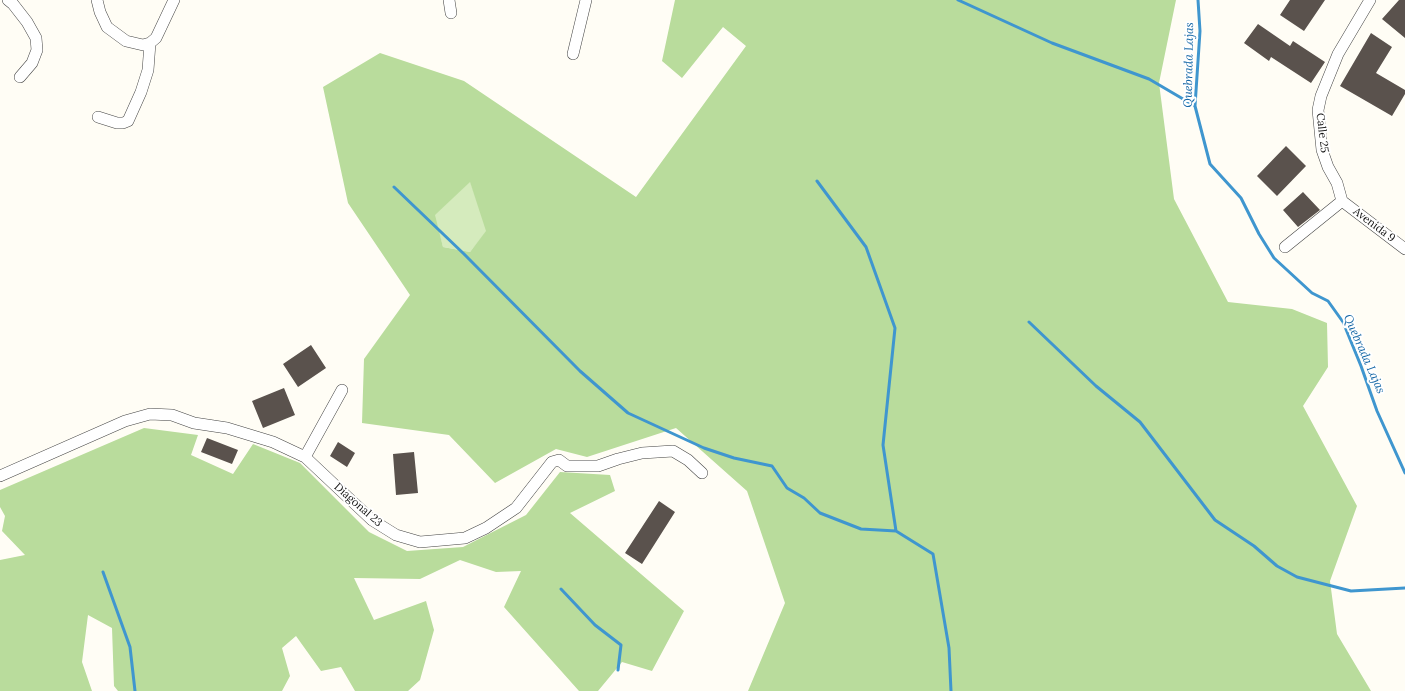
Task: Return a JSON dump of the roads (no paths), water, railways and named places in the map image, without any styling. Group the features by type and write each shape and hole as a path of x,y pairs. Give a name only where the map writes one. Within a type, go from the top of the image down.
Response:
{"street":[{"path":"8,0 27,22 36,38 37,50 32,63 20,77"},
{"path":"97,0 100,12 107,27 126,41 143,45 150,43 156,38 174,0"},
{"path":"450,0 451,14"},
{"path":"573,54 586,0"},
{"name":"Calle 25","path":"1342,201 1337,183 1328,167 1322,150 1318,110 1321,96 1338,54 1370,0"},
{"path":"98,117 117,123 128,121 141,92 148,70 150,43"},
{"path":"1286,247 1342,201"},
{"name":"Avenida 9","path":"1342,201 1405,249"},
{"path":"305,457 342,390"},
{"name":"Diagonal 23","path":"0,476 86,439 125,420 150,414 172,415 194,423 227,428 273,442 305,457 372,520 396,535 420,542 465,538 486,528 516,508 552,462 559,460 567,466 598,466 642,453 673,451 688,460 702,473"}],"waterway":[{"path":"958,0 1052,43 1149,79 1195,106"},
{"name":"Quebrada Lajas","path":"1198,0 1200,31 1195,106 1210,164 1241,198 1259,234 1274,258 1312,293 1328,301 1343,322 1377,411 1405,473"},
{"path":"817,181 866,247 895,328 883,445 896,531 933,554 949,648 951,691"},
{"path":"394,187 464,254 580,371 628,413 704,448 734,458 772,466 787,488 804,498 820,513 861,529 896,531"},
{"path":"1029,322 1096,386 1140,422 1215,520 1254,546 1277,566 1297,577 1351,591 1405,588"},
{"path":"103,572 130,647 135,691"},
{"path":"561,589 595,625 621,645 618,670"}]}
